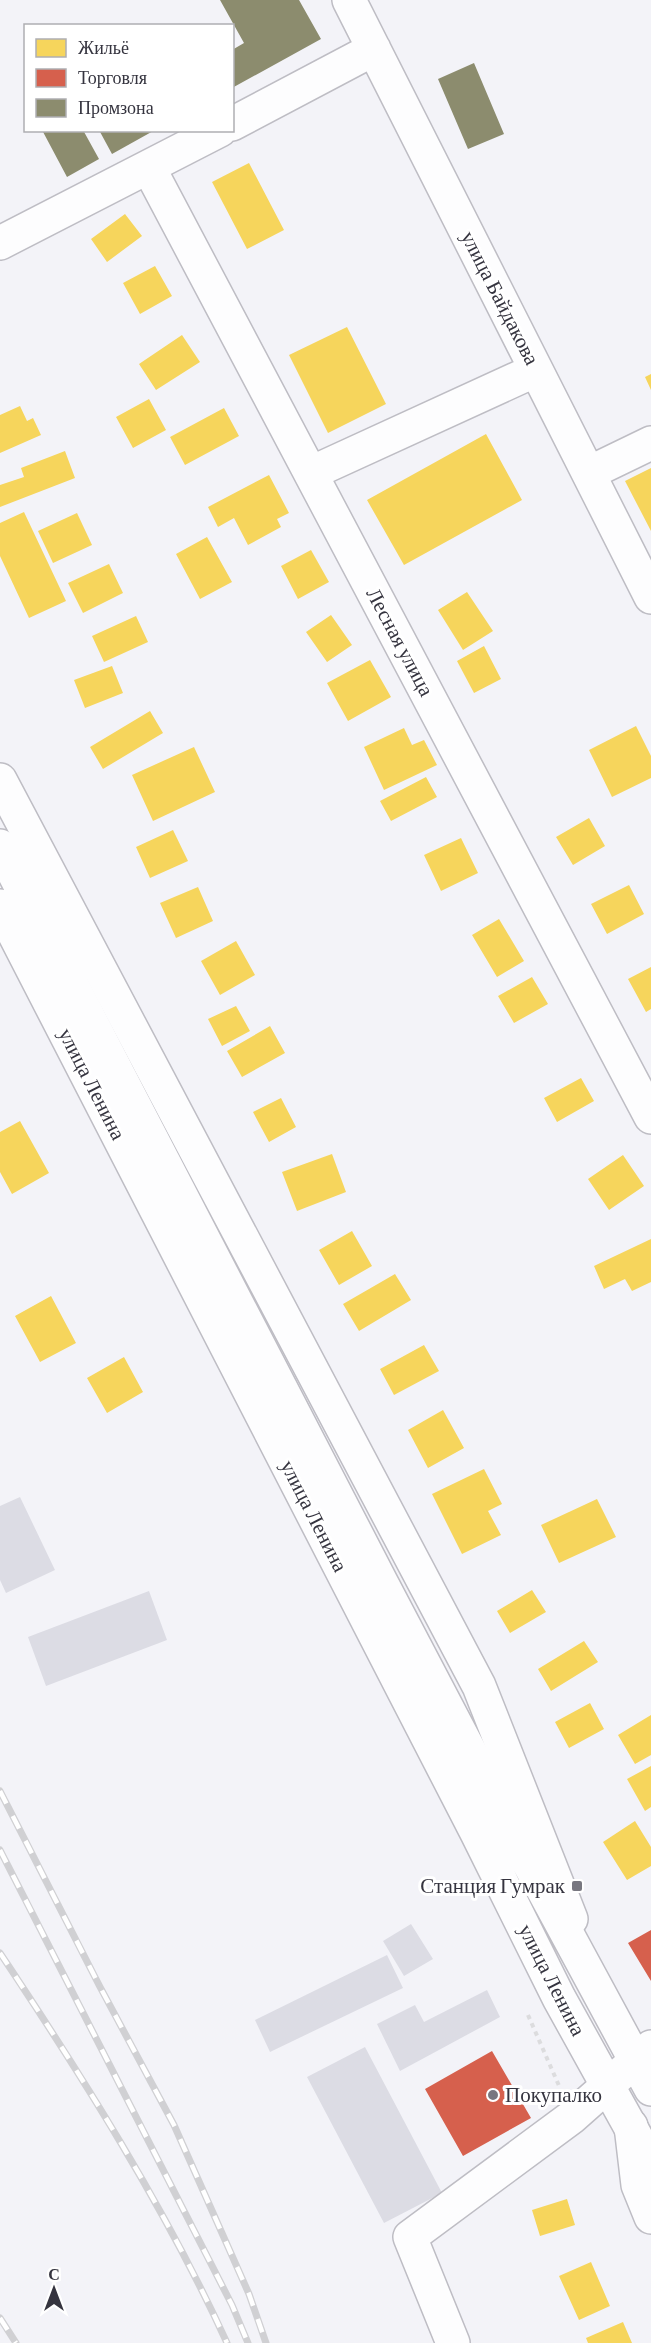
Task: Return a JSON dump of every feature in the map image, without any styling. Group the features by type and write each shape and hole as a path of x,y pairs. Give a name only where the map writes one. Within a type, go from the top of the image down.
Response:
{"street":[{"name":"улица Байдакова","path":"349,0 589,473 644,563 651,597"},
{"path":"234,123 374,49"},
{"path":"0,243 216,132"},
{"name":"Лесная улица","path":"150,168 651,1117"},
{"path":"310,473 536,370"},
{"path":"589,473 651,442"},
{"name":"улица Ленина","path":"0,780 479,1686 578,1936 592,1980"},
{"name":"улица Ленина","path":"0,846 365,1552 592,1980 646,2066"},
{"name":"улица Ленина","path":"0,906 560,1998 651,2164"},
{"path":"453,2343 410,2237 572,2117 609,2086 646,2066"},
{"name":"улица Ленина","path":"631,2124 638,2185 651,2217"}],"building: Жильё":[{"path":"249,163 284,230 247,249 212,182"},
{"path":"125,214 142,236 107,262 91,239"},
{"path":"155,266 172,296 140,314 123,283"},
{"path":"347,327 386,404 328,433 289,355"},
{"path":"182,335 200,362 156,390 139,364"},
{"path":"651,374 651,390 645,377"},
{"path":"149,399 166,430 133,448 116,417"},
{"path":"20,406 27,421 33,418 41,435 0,453 0,415"},
{"path":"224,408 239,436 185,465 170,437"},
{"path":"486,434 522,500 404,565 367,500"},
{"path":"65,451 75,478 0,507 0,485 24,477 21,468"},
{"path":"651,468 651,531 625,481"},
{"path":"269,475 289,513 277,519 281,527 248,545 234,518 218,527 208,507"},
{"path":"24,512 66,601 29,618 0,556 0,523"},
{"path":"77,513 92,545 53,563 38,531"},
{"path":"207,537 232,582 200,599 176,554"},
{"path":"311,550 329,582 298,599 281,566"},
{"path":"109,564 123,593 83,613 68,583"},
{"path":"467,592 493,631 463,650 438,610"},
{"path":"331,615 352,645 327,662 306,632"},
{"path":"136,616 148,642 104,662 92,636"},
{"path":"484,646 501,679 474,693 457,661"},
{"path":"370,660 391,697 348,721 327,683"},
{"path":"112,666 123,693 85,708 74,680"},
{"path":"150,711 163,733 103,769 90,747"},
{"path":"636,726 651,756 651,778 612,797 589,750"},
{"path":"404,728 412,745 424,740 437,765 384,790 364,747"},
{"path":"194,747 215,792 153,821 132,775"},
{"path":"426,777 437,797 391,821 380,801"},
{"path":"589,818 605,846 573,865 556,837"},
{"path":"173,830 188,861 150,878 136,847"},
{"path":"461,838 478,873 441,891 424,855"},
{"path":"629,885 644,914 607,934 591,904"},
{"path":"198,887 213,921 176,938 160,903"},
{"path":"499,919 524,961 497,977 472,935"},
{"path":"236,941 255,975 220,995 201,961"},
{"path":"651,967 651,1009 646,1012 628,979"},
{"path":"532,977 548,1004 514,1023 498,996"},
{"path":"236,1006 250,1031 222,1046 208,1019"},
{"path":"270,1026 285,1053 242,1077 227,1051"},
{"path":"581,1078 594,1101 557,1122 544,1098"},
{"path":"281,1098 296,1127 269,1142 253,1112"},
{"path":"20,1121 49,1173 12,1194 0,1172 0,1132"},
{"path":"332,1154 346,1192 297,1211 282,1172"},
{"path":"623,1155 644,1186 609,1210 588,1179"},
{"path":"352,1231 372,1266 339,1285 319,1250"},
{"path":"651,1239 651,1282 632,1291 625,1279 604,1289 594,1266"},
{"path":"395,1274 411,1300 359,1331 343,1304"},
{"path":"51,1296 76,1343 40,1362 15,1316"},
{"path":"424,1345 439,1371 394,1395 380,1369"},
{"path":"124,1357 143,1392 107,1413 87,1378"},
{"path":"443,1410 464,1448 428,1468 408,1430"},
{"path":"484,1469 502,1504 488,1511 501,1535 462,1554 432,1494"},
{"path":"597,1499 616,1537 559,1563 541,1525"},
{"path":"532,1590 546,1612 510,1633 497,1611"},
{"path":"584,1641 598,1662 551,1691 538,1669"},
{"path":"590,1703 604,1729 569,1748 555,1722"},
{"path":"651,1715 651,1755 635,1764 618,1735"},
{"path":"651,1766 651,1807 645,1811 627,1779"},
{"path":"635,1821 651,1847 651,1866 627,1880 603,1842"},
{"path":"567,2199 575,2225 540,2236 532,2210"},
{"path":"591,2262 610,2306 579,2320 559,2276"},
{"path":"623,2322 632,2343 588,2343 586,2338"}],"building: Торговля":[{"path":"651,1930 651,1981 628,1943"},
{"path":"492,2051 531,2118 463,2156 425,2089"}],"building: Промзона":[{"path":"220,0 299,0 321,39 234,87 234,49 244,43"},
{"path":"474,63 504,134 468,149 438,79"},
{"path":"43,132 84,132 99,159 67,177"},
{"path":"100,132 151,132 112,154"}],"building: Прочее":[{"path":"20,1497 55,1570 6,1593 0,1580 0,1506"},
{"path":"149,1591 167,1640 46,1686 28,1637"},
{"path":"411,1924 433,1959 404,1976 383,1941"},
{"path":"387,1955 403,1988 270,2052 255,2020"},
{"path":"487,1990 500,2017 400,2071 377,2024 415,2005 424,2022"},
{"path":"365,2047 442,2193 384,2223 307,2077"}],"railway":[{"path":"0,1791 99,1985 174,2125 249,2294 266,2343"},
{"path":"0,1850 232,2305 248,2343"},
{"path":"0,1953 92,2095 150,2193 227,2343"},
{"path":"0,2318 16,2343"}],"place":[{"name":"Станция Гумрак","path":"577,1886"},
{"name":"Покупалко","path":"493,2095"}]}
